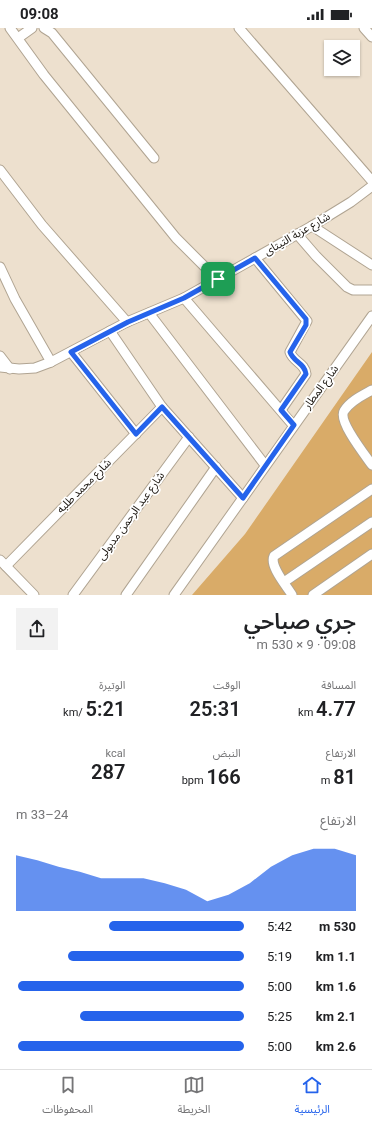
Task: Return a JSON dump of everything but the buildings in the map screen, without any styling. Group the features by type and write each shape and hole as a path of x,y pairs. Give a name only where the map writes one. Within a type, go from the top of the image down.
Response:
{"street":[{"path":"10,28 44,75 176,238 218,279"},
{"path":"18,38 32,28"},
{"path":"44,28 52,33 154,158"},
{"path":"239,28 372,182"},
{"path":"364,28 372,37"},
{"path":"0,170 42,225 128,322"},
{"name":"شارع عزبة التيتاى","path":"0,367 10,369 35,368 52,362 128,322 184,298 312,226 351,202 372,186"},
{"path":"312,226 372,265"},
{"path":"297,234 316,256 347,287 353,290 372,290"},
{"path":"255,258 307,321 290,352 294,359 305,368 306,374 281,410"},
{"path":"0,267 15,299 52,362"},
{"path":"184,298 294,425"},
{"path":"149,313 265,465"},
{"name":"شارع المطار","path":"174,595 372,316"},
{"path":"110,331 162,407 243,498"},
{"path":"71,352 136,434"},
{"path":"0,356 10,369"},
{"path":"372,390 352,402 344,410 342,415 345,425 372,465"},
{"name":"شارع محمد طلبه","path":"2,565 162,407"},
{"name":"شارع عبد الرحمن مدبولى","path":"73,595 189,437"},
{"path":"126,595 216,467"},
{"path":"292,595 272,563 274,556 372,489"},
{"path":"284,582 372,522"},
{"path":"313,595 372,554"},
{"path":"2,565 34,595"}],"shaded area":[{"path":"372,352 372,595 192,595 245,534"}],"route":[{"path":"255,258 307,321 290,350 290,354 294,359 305,368 306,374 281,410 294,425 243,498 162,407 136,434 71,352 128,322 184,298 218,279 255,258"}]}
